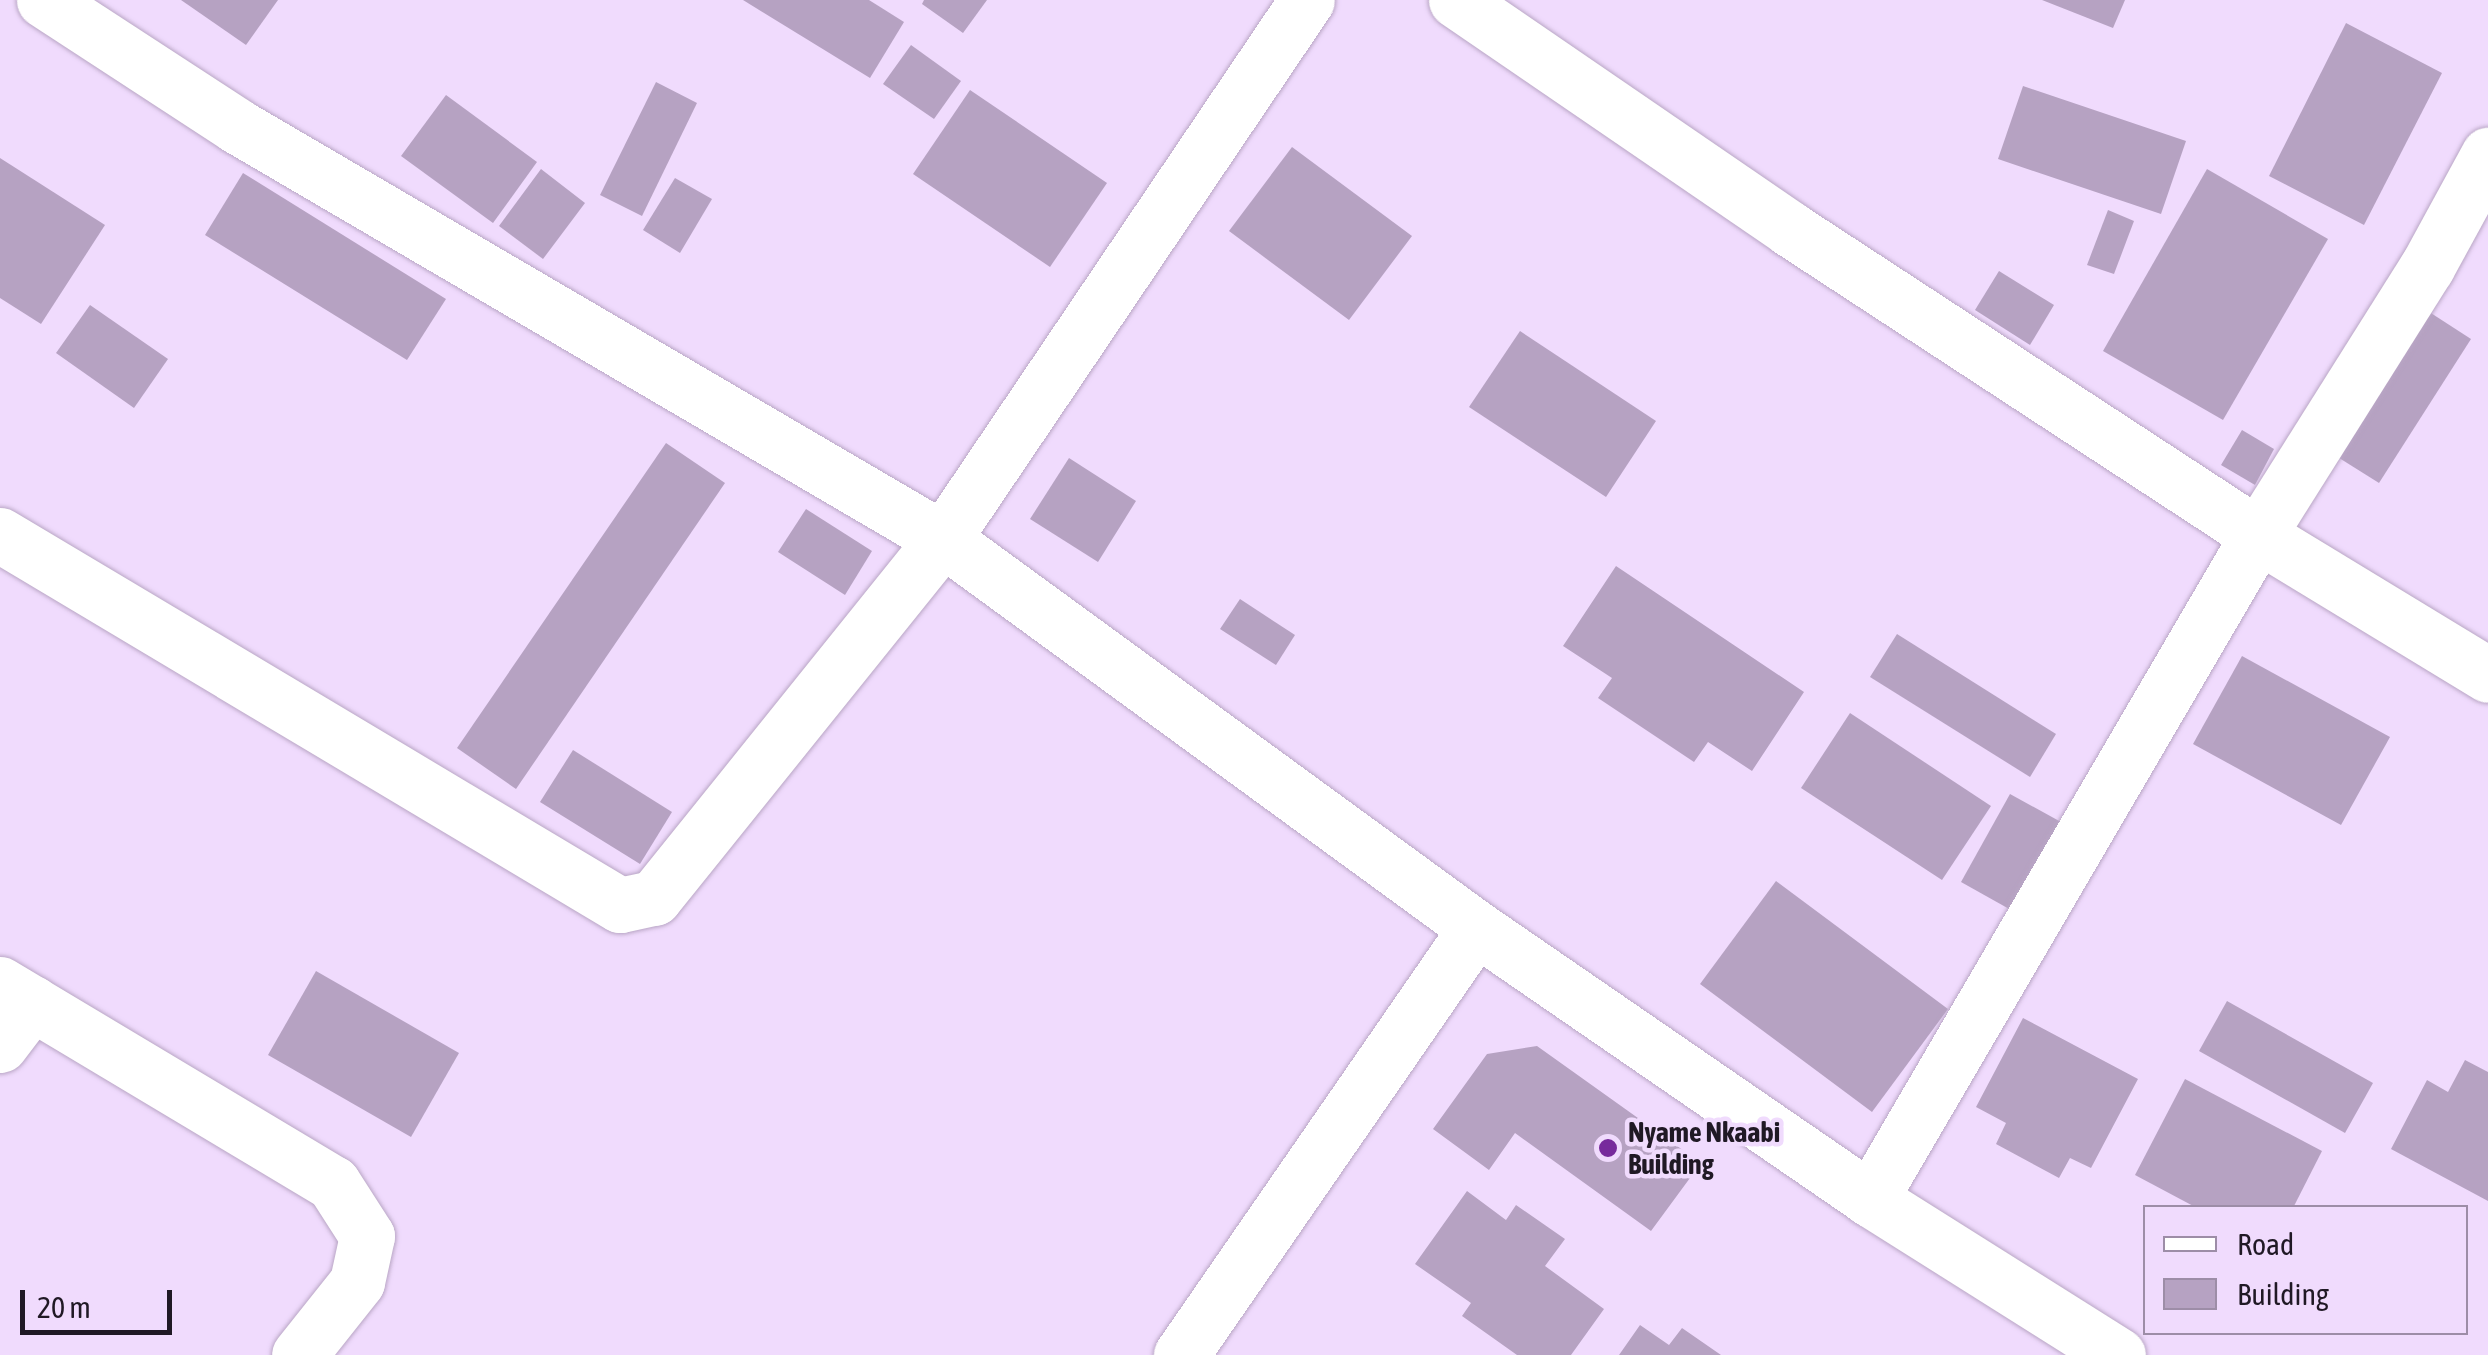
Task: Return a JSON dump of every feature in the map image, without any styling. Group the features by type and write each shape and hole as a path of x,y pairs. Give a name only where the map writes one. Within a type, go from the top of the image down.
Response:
{"street":[{"path":"44,0 237,126 944,539 1476,928 1870,1198 2118,1355"},
{"path":"0,535 620,904 654,898 944,539 1308,0"},
{"path":"1456,0 1790,229 2258,535 2488,675"},
{"path":"1870,1198 2258,535 2428,267 2488,155"},
{"path":"1181,1355 1476,928"},
{"path":"11,1011 333,1183 367,1236 358,1282 299,1355"}],"building":[{"path":"181,0 278,0 246,45"},
{"path":"743,0 869,0 904,22 870,78"},
{"path":"924,0 987,0 963,33 922,4"},
{"path":"2042,0 2125,0 2113,28"},
{"path":"2346,23 2442,73 2364,225 2269,176"},
{"path":"911,45 961,81 934,119 883,84"},
{"path":"656,82 697,103 642,216 600,195"},
{"path":"2023,86 2186,141 2161,214 1998,159"},
{"path":"970,90 1107,183 1050,267 913,174"},
{"path":"446,95 537,162 493,223 401,156"},
{"path":"1292,147 1412,236 1349,320 1229,231"},
{"path":"0,158 105,225 41,324 0,298"},
{"path":"541,169 585,203 543,259 499,226"},
{"path":"2207,169 2328,239 2223,420 2103,351"},
{"path":"243,173 446,299 407,360 205,235"},
{"path":"675,178 712,199 680,253 643,230"},
{"path":"2108,210 2134,221 2114,274 2087,265"},
{"path":"1999,271 2054,305 2030,345 1975,310"},
{"path":"90,305 168,359 134,408 56,353"},
{"path":"2420,306 2471,339 2379,483 2328,451"},
{"path":"1520,331 1656,421 1606,497 1469,407"},
{"path":"2242,430 2274,449 2255,485 2221,465"},
{"path":"666,443 725,483 516,789 457,748"},
{"path":"1069,458 1136,501 1098,562 1030,519"},
{"path":"806,509 872,551 845,595 778,552"},
{"path":"1616,566 1804,692 1752,771 1708,742 1694,762 1598,698 1612,678 1563,646"},
{"path":"1240,599 1295,635 1276,665 1220,629"},
{"path":"1897,634 2056,734 2030,777 1870,677"},
{"path":"2242,656 2390,737 2341,825 2193,744"},
{"path":"1850,713 1991,806 1942,880 1801,788"},
{"path":"573,750 672,812 640,864 540,802"},
{"path":"2010,794 2061,822 2011,910 1961,882"},
{"path":"1776,881 1948,1009 1872,1112 1700,984"},
{"path":"316,971 459,1053 411,1137 268,1055"},
{"path":"2227,1001 2373,1083 2345,1133 2199,1051"},
{"path":"2023,1018 2138,1079 2091,1168 2070,1158 2059,1178 1996,1144 2006,1123 1976,1107"},
{"name":"Nyame Nkaabi Building","path":"1537,1046 1701,1163 1651,1231 1515,1133 1489,1170 1433,1129 1487,1054"},
{"path":"2465,1060 2488,1072 2488,1201 2391,1149 2427,1080 2448,1092"},
{"path":"2185,1079 2322,1151 2295,1205 2191,1205 2135,1175"},
{"path":"1467,1191 1506,1220 1516,1205 1565,1239 1545,1266 1604,1309 1571,1355 1517,1355 1462,1316 1471,1303 1415,1264"},
{"path":"1640,1325 1669,1345 1682,1328 1721,1355 1619,1355"}],"place":[{"name":"Nyame Nkaabi Building","path":"1608,1148"}]}
